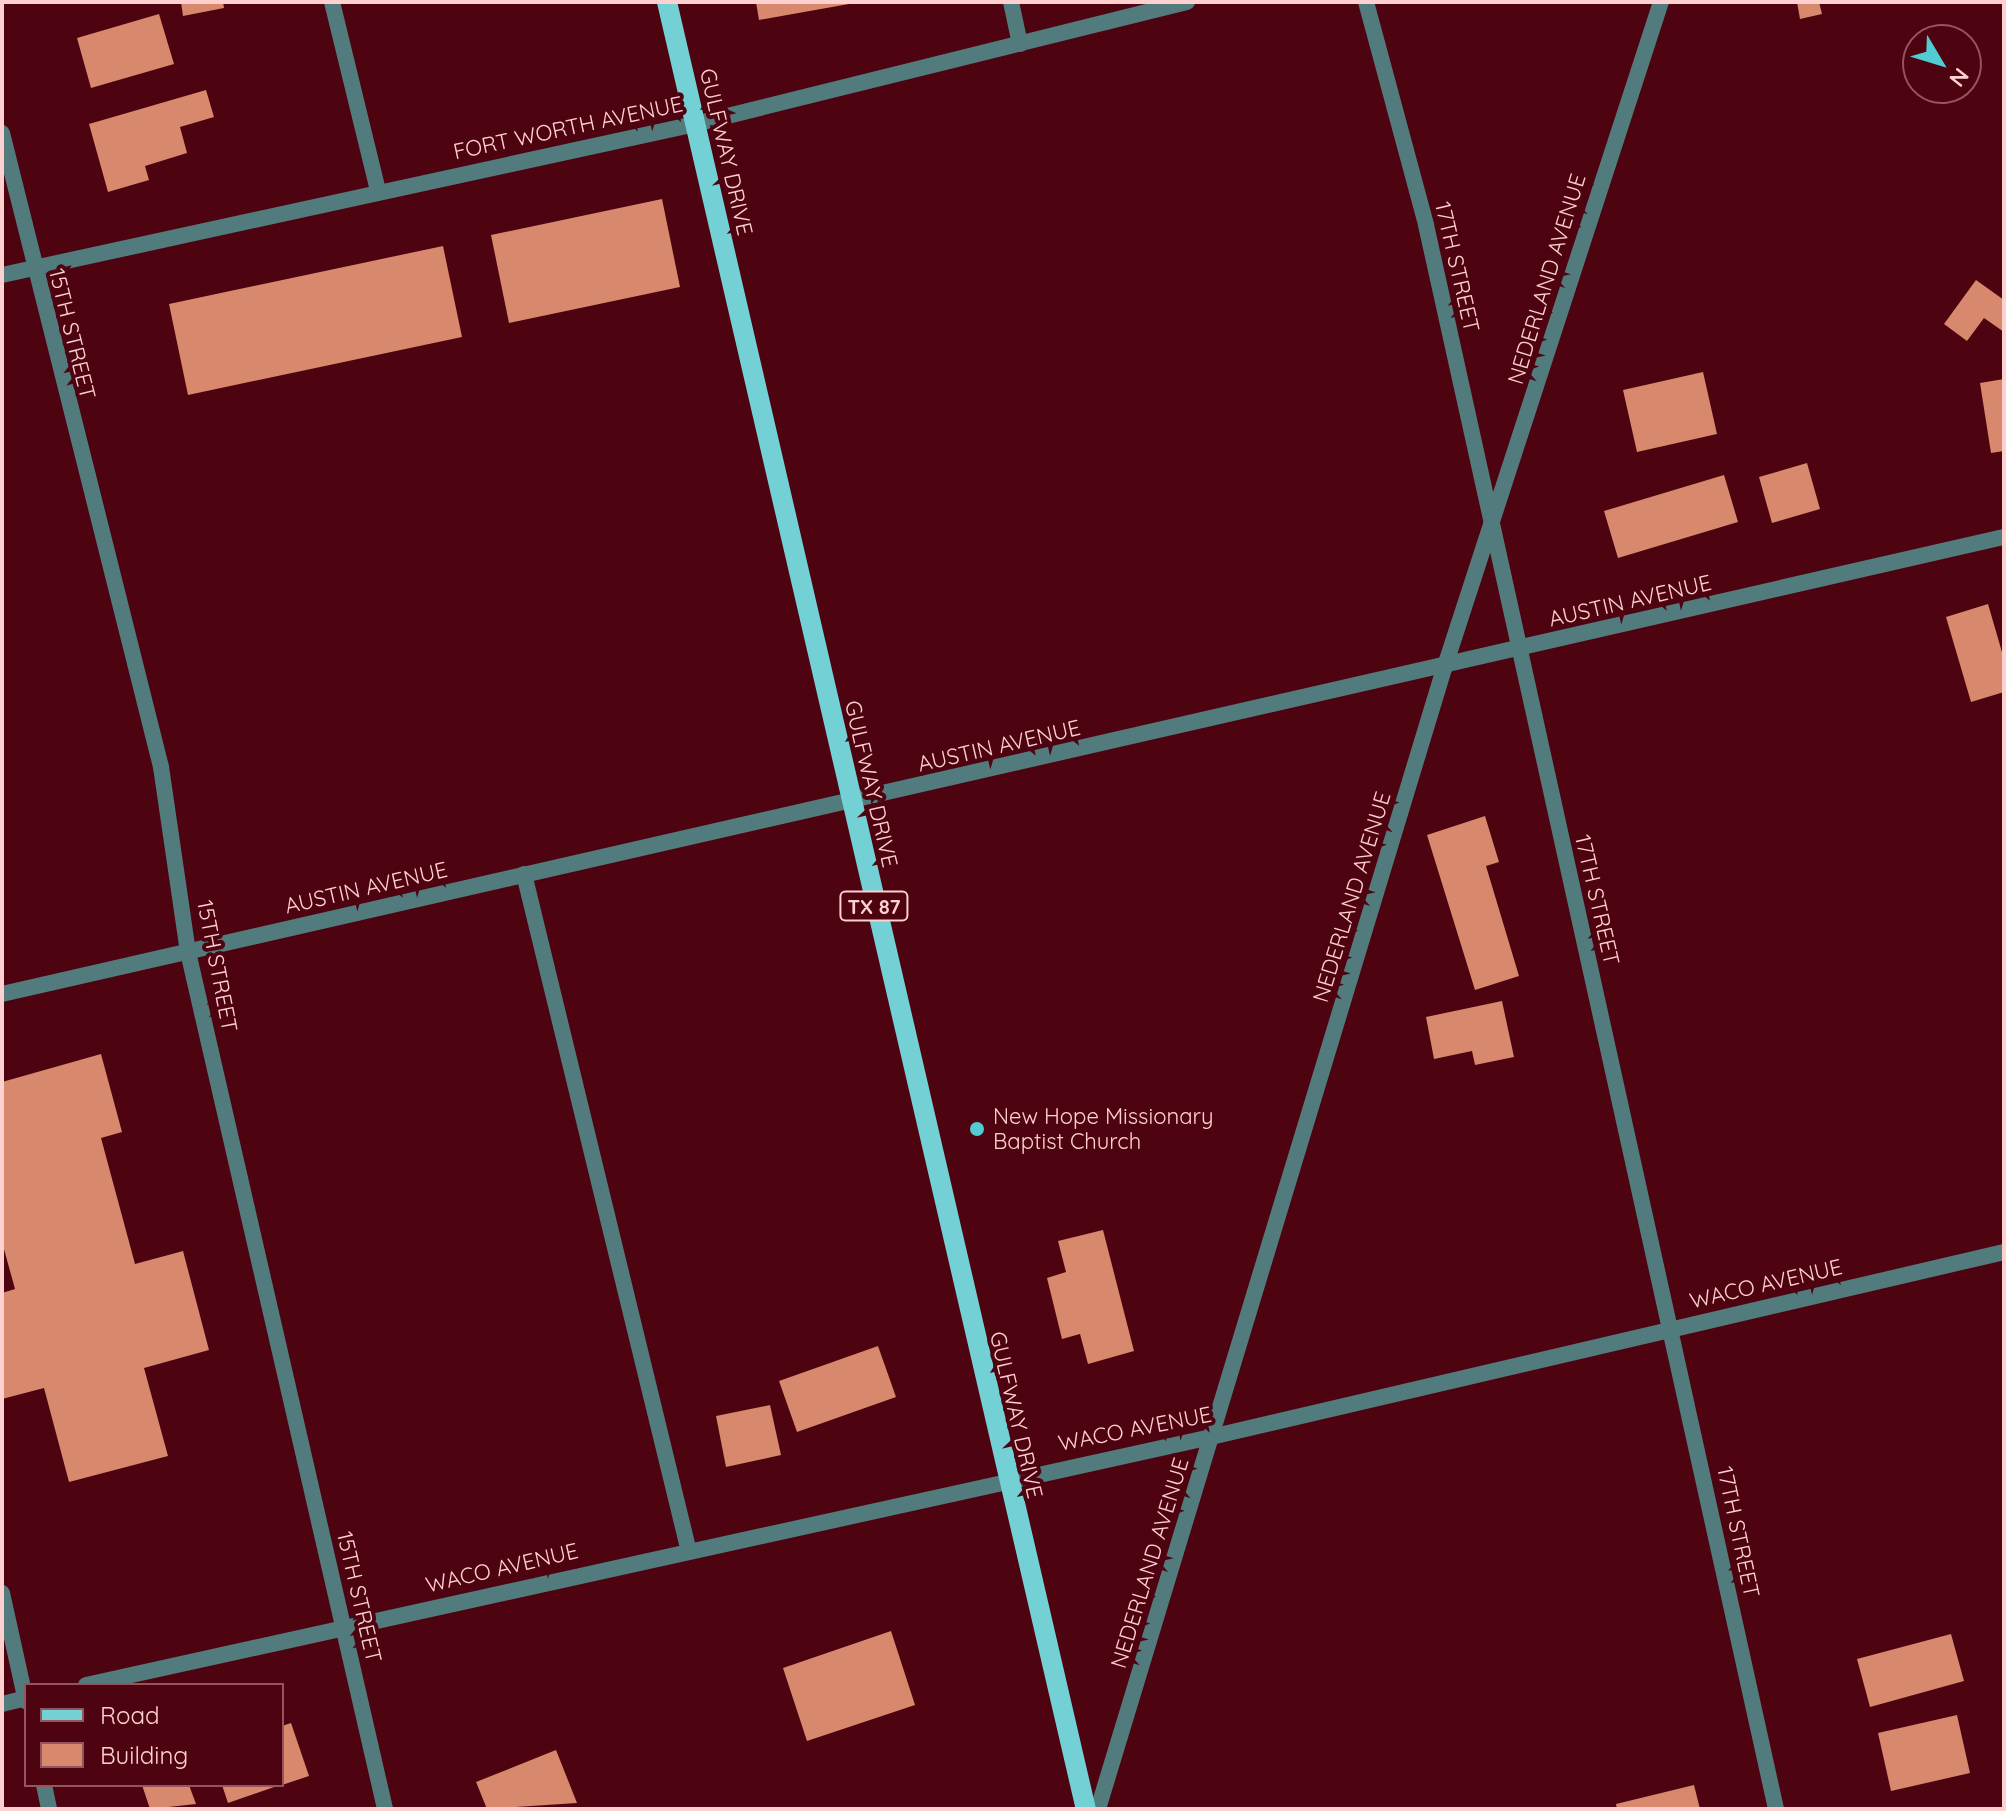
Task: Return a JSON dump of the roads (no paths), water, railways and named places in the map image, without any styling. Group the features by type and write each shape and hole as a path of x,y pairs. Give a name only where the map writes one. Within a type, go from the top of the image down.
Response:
{"main road":[{"name":"GULFWAY DRIVE","path":"667,2 1005,1477 1086,1809"}],"street":[{"path":"332,2 378,191"},
{"path":"1011,2 1020,44"},
{"name":"FORT WORTH AVENUE","path":"2,275 695,124 1187,2"},
{"name":"17TH STREET","path":"1366,2 1426,225 1776,1809"},
{"name":"NEDERLAND AVENUE","path":"1098,1809 1444,669 1661,2"},
{"name":"15TH STREET","path":"2,133 32,268 161,767 188,952 385,1809"},
{"name":"AUSTIN AVENUE","path":"2,994 1444,669 2004,537"},
{"path":"524,874 688,1548"},
{"name":"WACO AVENUE","path":"95,1683 1005,1477 1211,1437 2004,1252"},
{"path":"2,1593 24,1690"},
{"path":"2,1704 24,1699"},
{"path":"44,1787 49,1809"}],"place":[{"name":"New Hope Missionary Baptist Church","path":"977,1129"}]}
